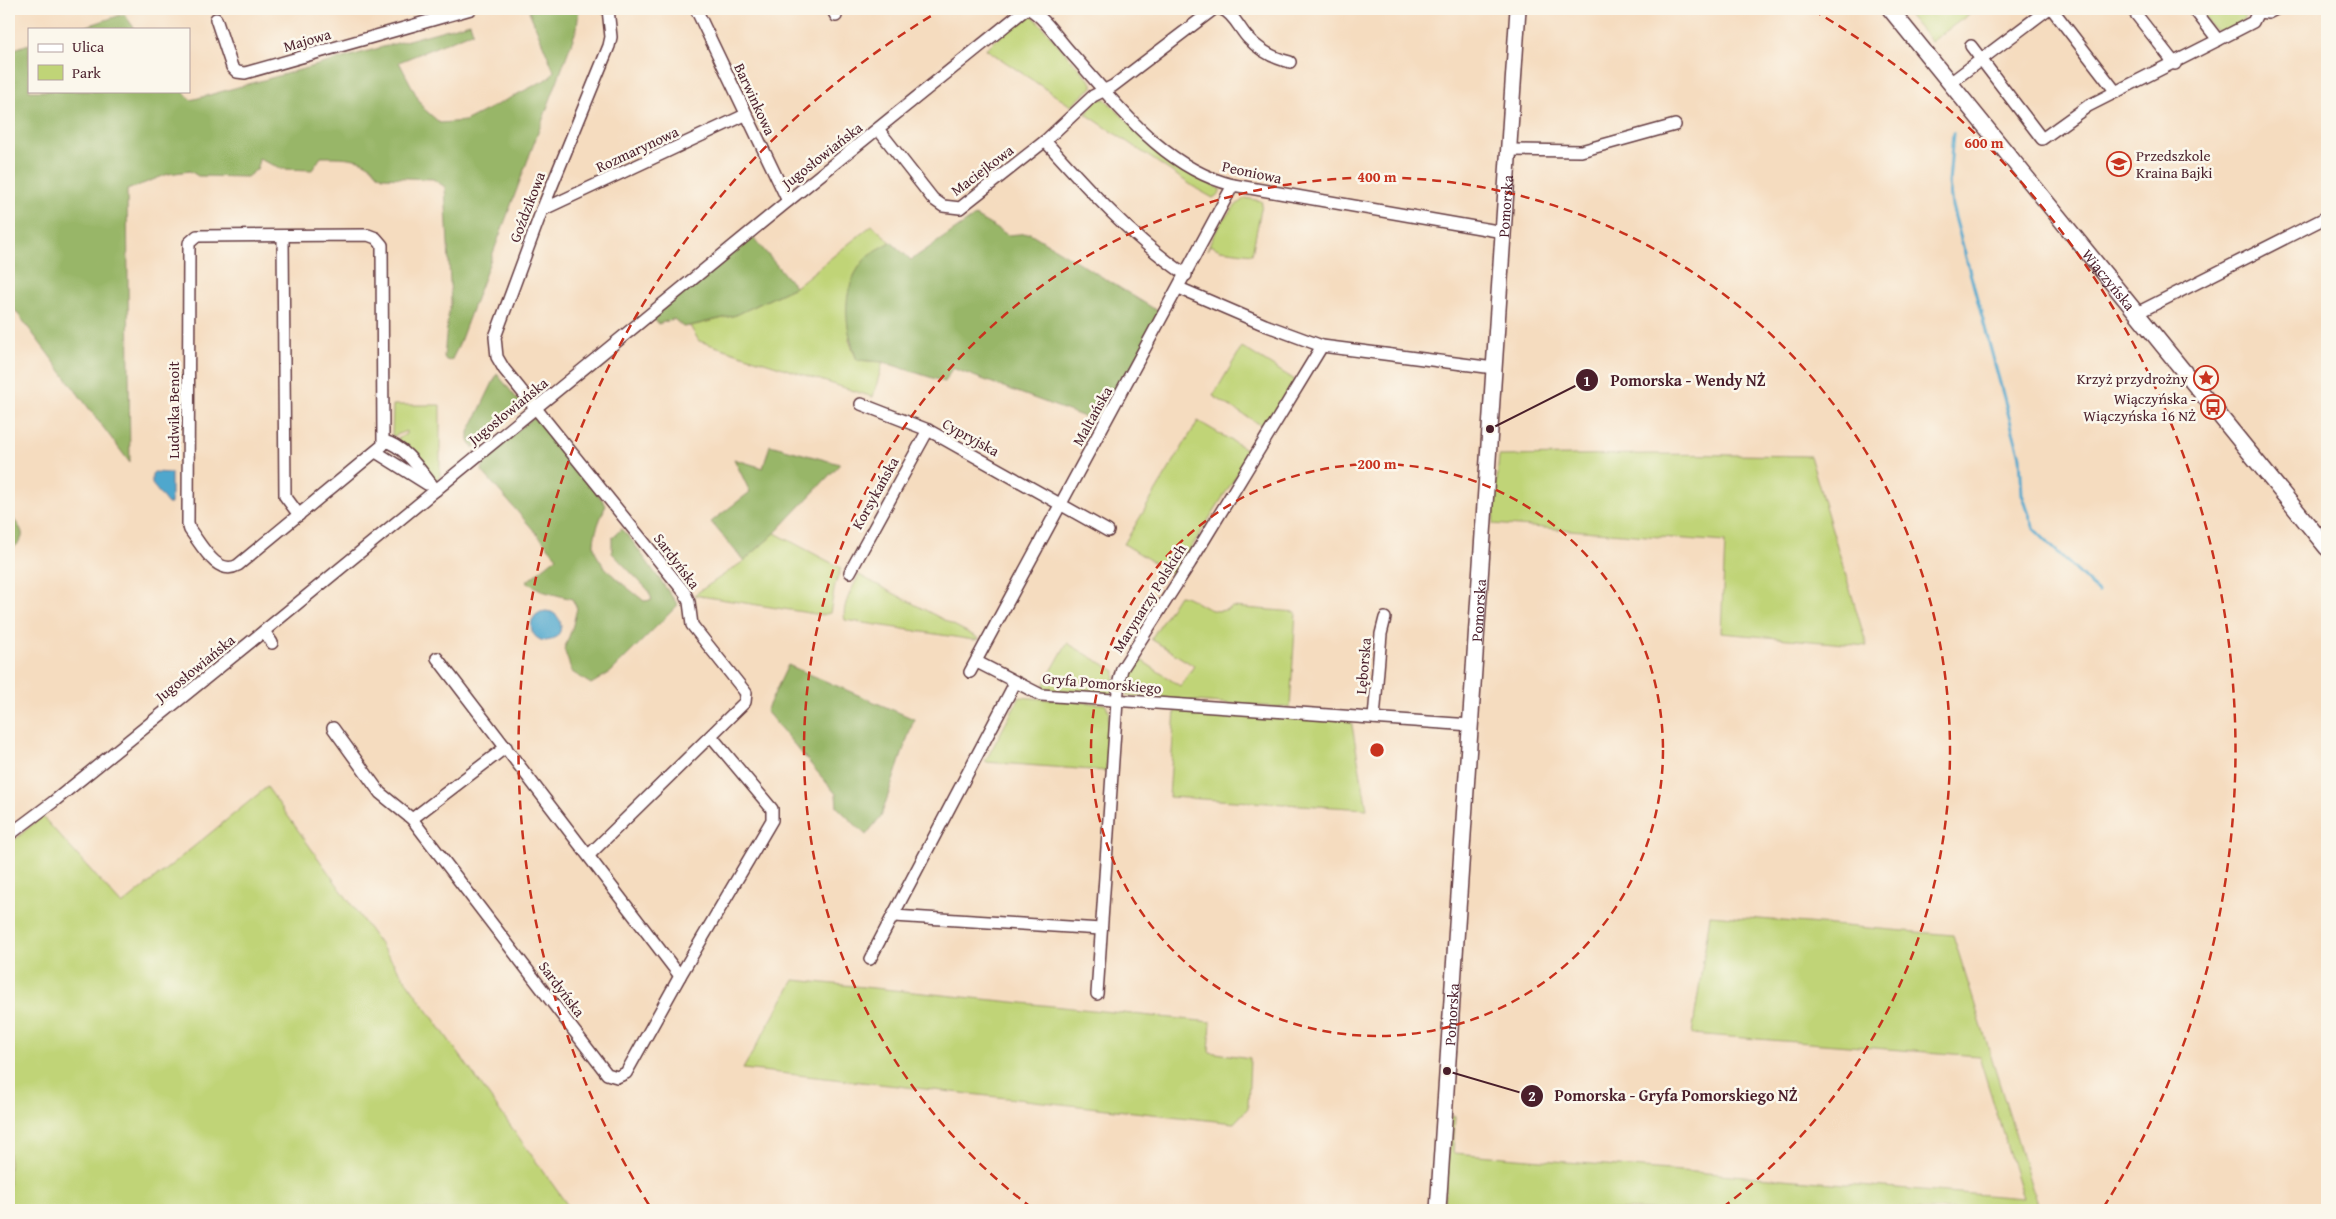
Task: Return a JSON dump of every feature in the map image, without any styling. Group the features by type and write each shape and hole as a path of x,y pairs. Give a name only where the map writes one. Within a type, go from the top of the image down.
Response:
{"street":[{"name":"Majowa","path":"216,19 232,67 237,72 248,73 471,9"},
{"name":"Goździkowa","path":"535,408 499,362 495,340 542,210 609,46 611,37 608,9"},
{"name":"Barwinkowa","path":"696,9 788,201"},
{"name":"Peoniowa","path":"1027,9 1035,12 1154,141 1175,158 1202,174 1233,185 1503,232"},
{"name":"Jugosłowiańska","path":"9,835 53,802 264,632 788,201 1027,9"},
{"name":"Maciejkowa","path":"878,130 933,199 951,209 960,208 1045,141 1093,96 1113,86 1214,9"},
{"path":"1221,9 1230,15 1259,49 1277,59 1290,62"},
{"name":"Pomorska","path":"1438,1210 1518,9"},
{"name":"Wiączyńska","path":"1890,9 2327,548"},
{"path":"1950,83 2048,9"},
{"path":"2052,9 2116,92"},
{"path":"2132,9 2175,64"},
{"path":"2194,9 2218,40"},
{"path":"1971,46 2042,139 2080,110 2175,64 2253,22 2256,10 2268,13 2276,9"},
{"name":"Rozmarynowa","path":"542,210 745,114"},
{"path":"1509,150 1581,152 1675,124"},
{"path":"1045,141 1120,222 1143,243 1186,275"},
{"name":"Maltańska","path":"1016,683 973,667 1233,185"},
{"path":"2137,313 2327,217"},
{"name":"Ludwika Benoit","path":"368,235 381,242 384,441 376,452 238,565 230,569 219,566 190,530 188,524 189,243 197,236 368,235"},
{"path":"283,236 285,496 299,515"},
{"path":"1179,288 1265,325 1322,346 1494,368"},
{"name":"Marynarzy Polskich","path":"1097,994 1118,681 1122,669 1190,563 1322,346"},
{"name":"Cypryjska","path":"861,404 928,430 1108,531"},
{"name":"Sardyńska","path":"535,408 685,593 689,602 692,625 746,692 745,702 588,854"},
{"name":"Korsykańska","path":"850,572 928,430"},
{"path":"384,441 395,445 403,451 436,490"},
{"path":"376,452 436,490"},
{"name":"Lęborska","path":"1374,718 1381,634 1385,618"},
{"path":"264,632 272,643"},
{"path":"437,658 680,976"},
{"path":"870,959 1016,683"},
{"name":"Gryfa Pomorskiego","path":"1016,683 1041,695 1470,725"},
{"name":"Sardyńska","path":"334,728 380,793 412,818 607,1074 617,1077 626,1073 680,976 772,820 772,809 711,736"},
{"path":"412,818 506,747"},
{"path":"894,916 1100,929"}],"green space":[{"path":"534,9 579,9 577,28 458,347 451,361 446,360 444,357 451,302 445,187 433,179 383,177 364,162 346,158 321,157 312,170 283,169 259,159 257,169 247,177 198,176 190,171 168,174 127,190 130,463 9,302 9,51 28,44 28,92 184,92 191,100 470,23 473,32 399,62 423,108 440,123 465,121 549,78 554,71 529,11"},
{"path":"1903,9 1976,9 1931,42"},
{"path":"2199,9 2246,9 2246,13 2241,22 2236,26 2221,32 2211,26"},
{"path":"124,14 134,28 81,28"},
{"path":"1029,14 1034,17 1092,83 1092,87 1071,106 986,49 1023,16"},
{"path":"1105,99 1160,154 1174,164 1220,189 1220,193 1213,198 1197,189 1086,114 1096,100"},
{"path":"1245,198 1261,201 1262,204 1252,254 1220,250 1210,245 1207,250 1222,221"},
{"path":"975,216 1008,235 1030,233 1161,313 1101,423 952,368 945,382 883,362 857,360 847,320 848,293 852,280 868,256 891,242 911,260"},
{"path":"872,225 891,242 869,256 849,340 857,360 883,362 873,397 699,341 690,326 736,315 795,287"},
{"path":"752,236 795,287 736,315 683,327 674,319 658,324 654,319 655,315"},
{"path":"1242,347 1295,380 1264,427 1213,396"},
{"path":"497,374 523,406 473,448 469,441 469,432"},
{"path":"393,405 440,405 440,476 435,481 405,446 396,440 406,434 406,431 392,437"},
{"path":"539,417 606,505 598,524 594,543 599,560 605,568 644,601 652,600 648,590 612,553 612,538 621,529 630,538 678,605 611,672 591,684 572,672 564,649 572,629 577,608 572,599 545,592 526,582 557,557 482,471 484,459 491,451 532,419"},
{"path":"1198,421 1251,452 1174,575 1124,544"},
{"path":"770,445 840,464 775,533 744,561 711,522 750,492 734,459 763,468"},
{"path":"1653,454 1810,456 1867,646 1721,633 1725,542 1493,524 1499,456"},
{"path":"9,513 21,529 22,537 9,552"},
{"path":"775,533 841,568 835,585 830,613 822,615 694,595 744,561"},
{"path":"859,575 980,639 974,640 845,620 846,603"},
{"path":"1179,595 1216,611 1232,607 1296,612 1290,708 1126,696 1126,680 1138,658 1180,686 1194,666 1151,639"},
{"path":"1067,643 1115,671 1113,691 1108,694 1043,689"},
{"path":"788,665 914,719 881,816 866,835 837,807 836,794 766,711"},
{"path":"1020,697 1105,704 1109,711 1106,771 985,762"},
{"path":"1175,709 1351,720 1367,809 1169,797"},
{"path":"267,787 571,1210 9,1210 9,845 42,816 122,905"},
{"path":"1710,915 1953,935 2039,1210 1444,1210 1450,1117 1455,1116 1453,1153 2023,1198 1979,1056 1692,1034"},
{"path":"794,980 1211,1022 1209,1052 1250,1058 1248,1108 1234,1123 743,1069"}],"water":[{"path":"154,472 171,473 171,504 168,504 152,484 152,474"},
{"path":"546,611 552,612 560,620 560,632 552,640 546,641 540,640 532,632 531,626 532,620 540,612"}],"waterway":[{"path":"1953,133 1949,183 1952,206 2020,457 2022,494 2034,529 2098,592"}],"place":[{"name":"Przedszkole Kraina Bajki","path":"2119,164"},
{"name":"Krzyż przydrożny","path":"2206,378"},
{"name":"Wiączyńska - Wiączyńska 16 NŻ","path":"2213,407"},
{"name":"Pomorska - Wendy NŻ","path":"1490,429"},
{"name":"Pomorska - Gryfa Pomorskiego NŻ","path":"1447,1071"}]}
